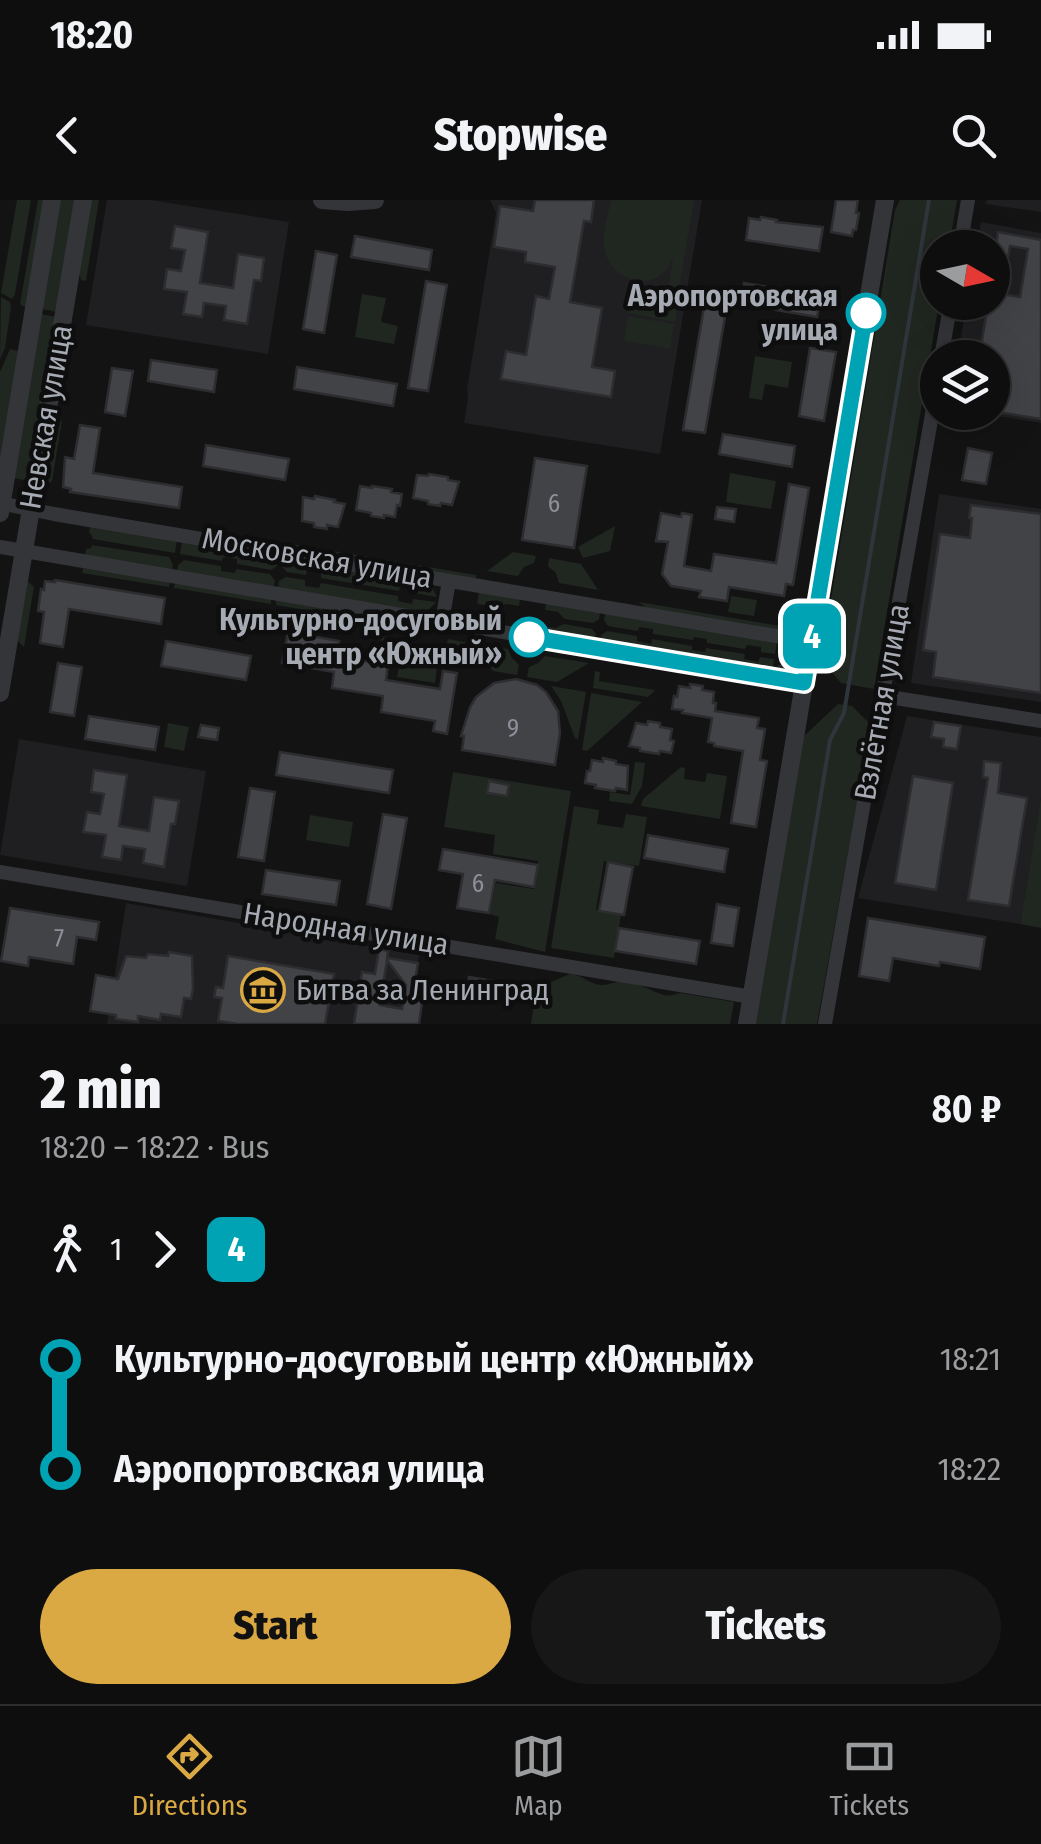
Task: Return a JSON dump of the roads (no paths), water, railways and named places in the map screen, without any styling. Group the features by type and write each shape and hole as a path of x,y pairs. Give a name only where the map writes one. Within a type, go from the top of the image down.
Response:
{"street":[{"name":"Невская улица","path":"1,507 52,200"},
{"name":"Невская улица","path":"0,693 82,200"},
{"path":"322,200 375,200"},
{"path":"747,1024 885,200"},
{"path":"963,230 968,200"},
{"name":"Взлётная улица","path":"825,1024 929,430"},
{"name":"Московская улица","path":"1,507 811,642"},
{"name":"Московская улица","path":"0,547 804,683"},
{"path":"442,622 449,581"},
{"path":"883,696 1041,721"},
{"name":"Народная улица","path":"0,872 752,997"}],"waterway":[{"path":"783,1024 830,740 844,713 929,200"}],"place":[{"name":"Аэропортовская улица","path":"866,313"},
{"name":"Культурно-досуговый центр «Южный»","path":"529,637"},
{"name":"Битва за Ленинград","path":"263,990"}]}
